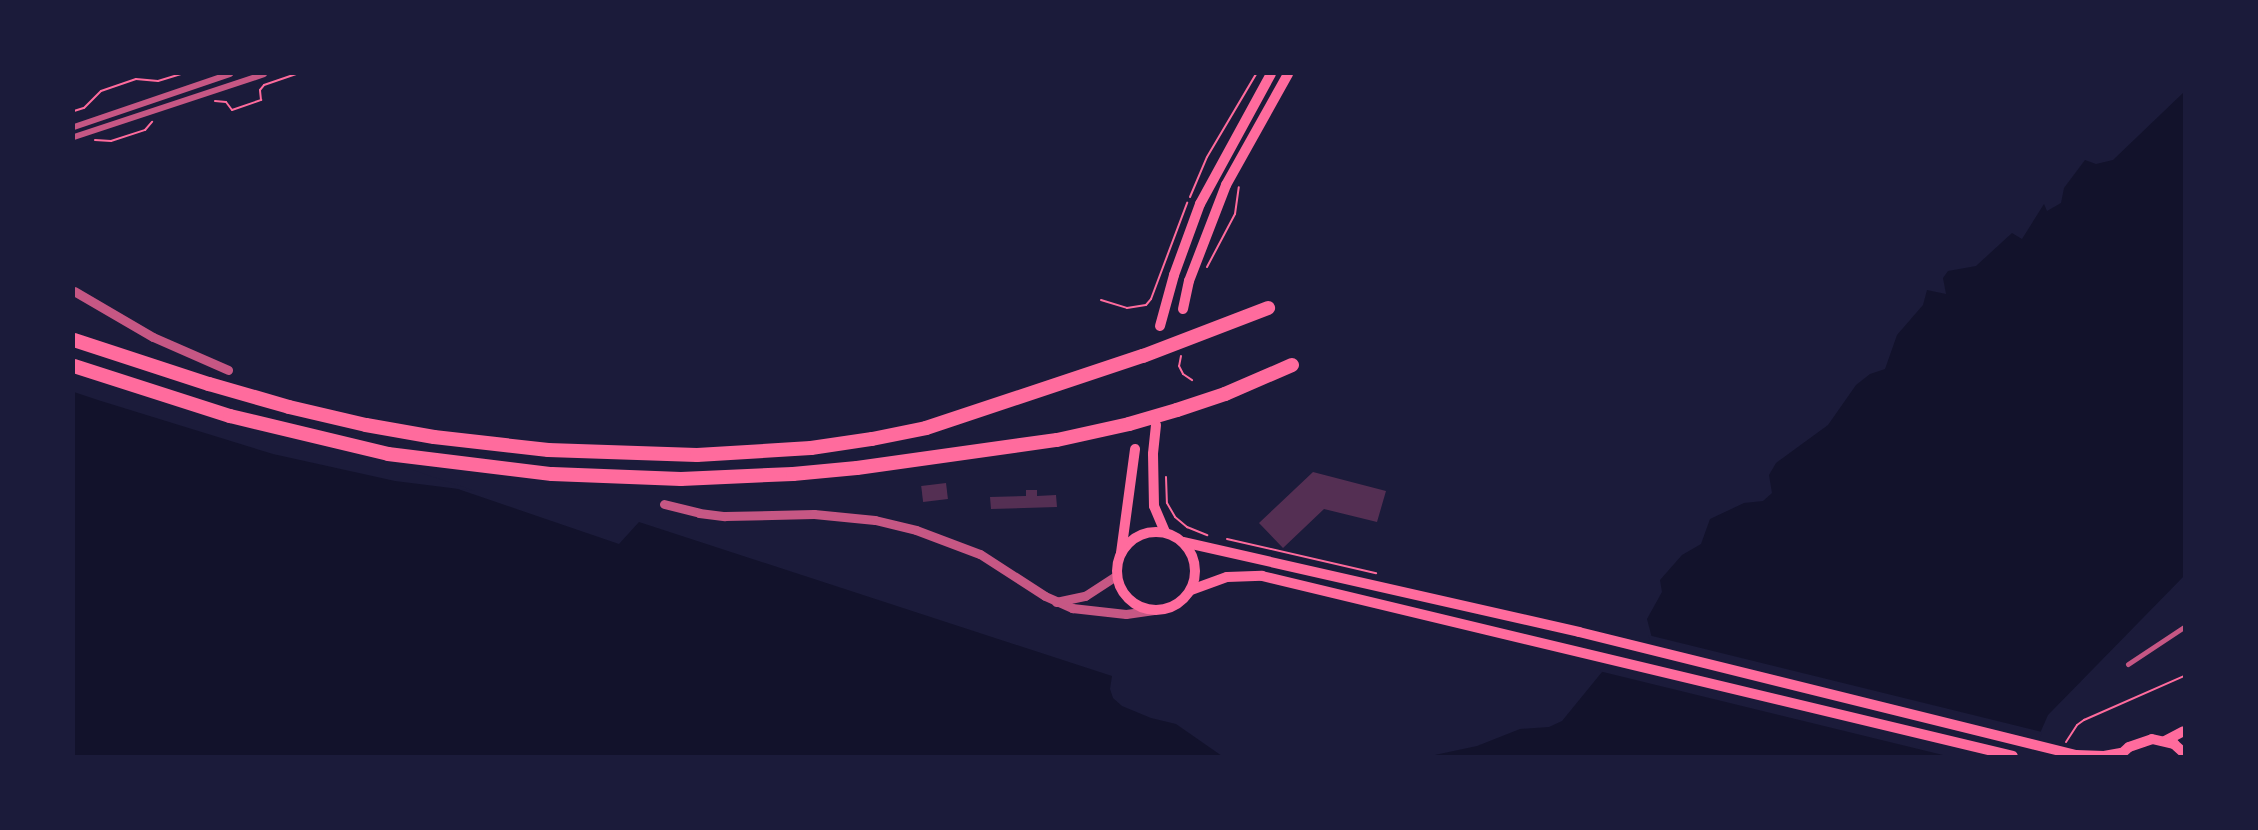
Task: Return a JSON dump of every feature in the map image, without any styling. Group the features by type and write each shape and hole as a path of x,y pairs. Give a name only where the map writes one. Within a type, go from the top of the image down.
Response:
{"highway":[{"path":"74,340 209,384 289,407 366,425 518,447 599,453 697,455 811,448 926,428 1143,356 1268,309"},
{"path":"74,366 241,419 388,454 487,468 552,474 681,479 793,474 857,468 1057,440 1129,424 1177,410 1225,394 1292,365"}],"main road":[{"path":"1160,326 1174,275 1200,204 1271,74"},
{"path":"1183,309 1189,281 1226,185 1288,74"},
{"path":"1156,424 1153,454 1154,506 1165,532"},
{"path":"1135,449 1117,575 1120,585 1132,602 1154,610 1176,605 1191,590 1227,577 1262,576 2013,756"},
{"path":"1121,553 1136,537 1154,531 1165,532 1183,542 1579,632 2076,755 2120,755 2139,741 2165,741 2184,730"},
{"path":"1183,542 1191,552 1196,565 1191,590"},
{"path":"2165,741 2184,753"}],"street":[{"path":"74,127 230,74"},
{"path":"74,137 264,74"},
{"path":"74,291 153,337 228,370"},
{"path":"664,504 699,513 725,516 831,515 875,520 916,530 980,554 1056,602 1072,608 1126,614 1154,610"},
{"path":"1056,602 1085,596 1117,575"},
{"path":"2128,664 2184,627"}],"path":[{"path":"74,111 84,108 101,91 136,79 158,81 181,74"},
{"path":"211,102 226,102 232,110 261,100 260,90 264,85 296,74"},
{"path":"1101,300 1127,308 1146,305 1151,299 1207,157 1256,74"},
{"path":"84,144 145,130 150,122 159,119"},
{"path":"1206,269 1235,214 1238,189 1243,178"},
{"path":"1181,356 1179,366 1183,374 1192,380"},
{"path":"1166,470 1167,502 1176,517"},
{"path":"2073,729 2084,720 2184,676"}],"shaded area":[{"path":"2184,92 2184,576 2048,715 2030,756 1430,756 1477,746 1520,729 1549,727 1562,721 1602,672 1653,642 1647,619 1662,592 1660,580 1682,555 1701,544 1710,519 1744,503 1763,501 1772,493 1769,475 1776,463 1828,425 1856,385 1870,374 1885,369 1897,335 1923,305 1927,290 1946,294 1943,278 1948,271 1976,266 2012,233 2022,239 2044,204 2047,211 2061,203 2064,188 2085,160 2096,164 2113,160"},
{"path":"74,365 294,433 619,544 639,522 1112,676 1110,689 1113,698 1122,706 1151,718 1176,724 1222,756 74,756"}],"pier":[{"path":"74,362 295,430 475,491 395,481 273,454 101,401 74,392"},
{"path":"1648,635 2042,732 2033,756 1947,756 1599,671 1650,640"}],"building":[{"path":"1313,472 1386,491 1377,522 1324,509 1283,548 1259,523"},
{"path":"946,483 948,499 923,502 921,486"},
{"path":"1026,490 1037,490 1037,496 1056,495 1057,507 991,509 990,497 1026,496"}]}
